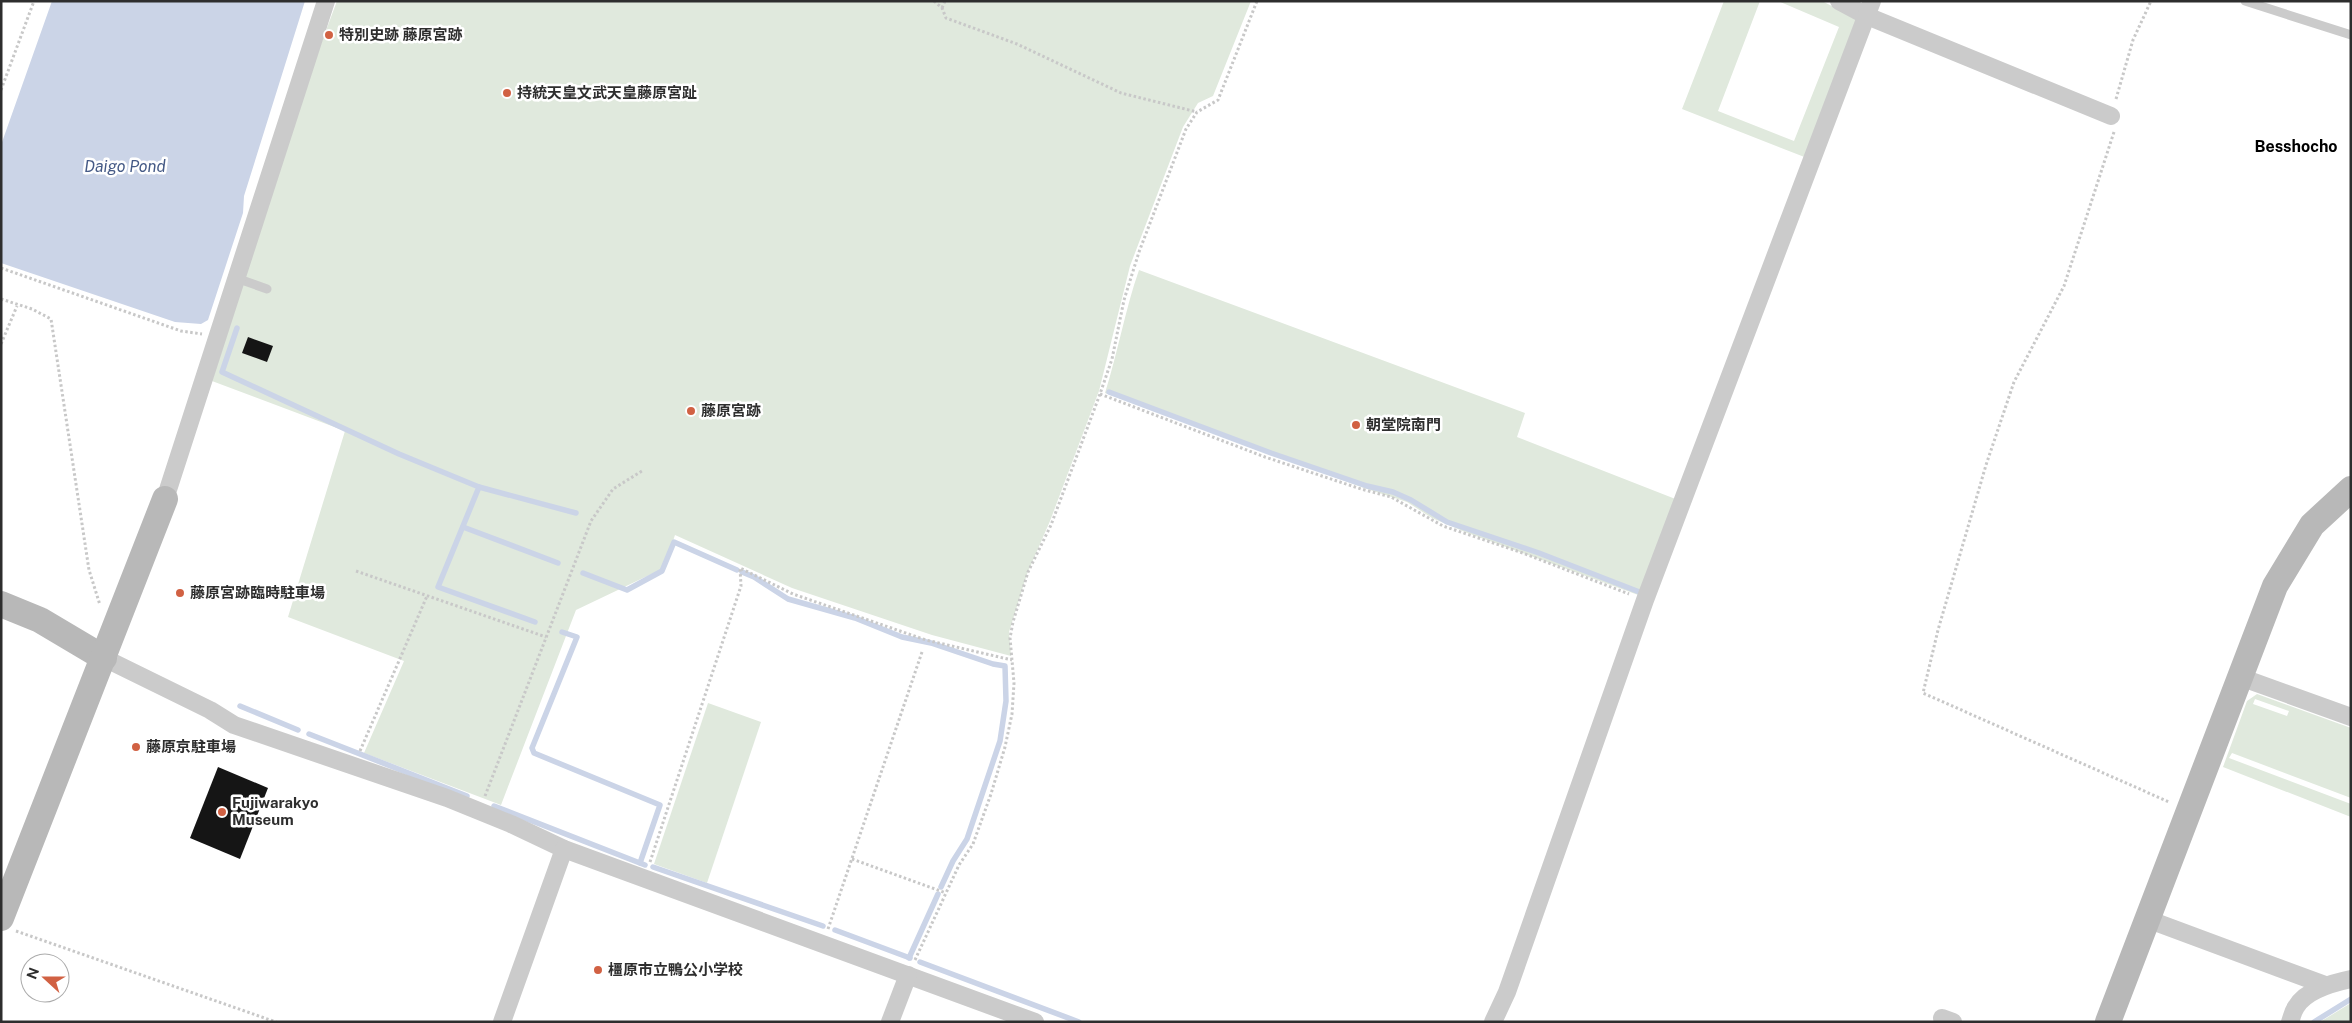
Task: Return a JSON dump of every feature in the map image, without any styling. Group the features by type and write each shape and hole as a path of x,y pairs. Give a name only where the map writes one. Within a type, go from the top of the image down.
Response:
{"street":[{"path":"6,924 107,649 165,499 326,1"},
{"path":"1839,1 1869,9 2111,116"},
{"path":"1492,1022 1506,992 1645,600 1869,9"},
{"path":"2108,1022 2276,586 2292,554 2312,525 2351,489"},
{"path":"1,604 107,649 234,725 479,810 564,850 908,974 1035,1022"},
{"path":"2240,677 2351,717"},
{"path":"502,1022 564,850"},
{"path":"2147,919 2325,985"},
{"path":"890,1022 908,974"},
{"path":"2290,1022 2296,1006 2312,993 2325,985 2351,979"}],"lane":[{"path":"2245,1 2351,36"},
{"path":"236,278 267,289"}],"path":[{"path":"1,90 34,1"},
{"path":"934,1 942,8 946,18 1016,44 1121,93 1197,112"},
{"path":"942,8 945,1"},
{"path":"908,974 959,865 973,844 1005,747 1012,714 1014,683 1012,630 1028,572 1051,525 1112,359 1124,300 1139,252 1186,129 1197,112 1218,100 1257,1"},
{"path":"2151,1 2133,40 2111,116 2114,133 2064,286 2014,382 1986,465 1938,630 1923,692 2188,811"},
{"path":"1,268 181,331 217,336"},
{"path":"1,299 51,319 89,570 107,649"},
{"path":"1,344 18,306"},
{"path":"1100,394 1266,457 1360,490 1391,497 1443,526 1520,552 1645,600"},
{"path":"479,810 591,521 613,490 642,471"},
{"path":"644,880 741,586 740,568 793,594 926,640 1012,660"},
{"path":"356,571 546,637"},
{"path":"360,751 427,596"},
{"path":"823,944 922,652"},
{"path":"852,859 946,893"},
{"path":"6,924 276,1022"}],"shaded area":[{"name":"藤原宮跡","path":"337,1 1251,1 1213,96 1198,103 1183,127 1130,266 1099,391 1050,521 1027,574 1009,632 1011,656 932,635 792,588 675,535 664,568 576,610 501,805 364,753 404,661 288,617 345,431 212,381 316,57"},
{"path":"1724,1 1760,1 1718,111 1794,141 1839,27 1778,1 1822,1 1859,20 1807,158 1682,109"},
{"name":"朝堂院南門","path":"1139,270 1525,413 1517,437 1678,500 1641,596 1465,532 1432,518 1407,502 1105,393"},
{"path":"2257,694 2351,728 2351,798 2232,753 2229,758 2351,804 2351,817 2223,767 2247,701","holes":["2255,699 2289,711 2287,716 2253,704"]},
{"path":"708,703 761,722 707,883 654,864"},
{"path":"2351,1003 2351,1022 2320,1022"}],"water":[{"name":"Daigo Pond","path":"52,1 305,1 244,196 243,213 208,320 201,324 175,322 1,263 1,145"}],"building":[{"path":"248,337 273,346 267,362 242,353"},
{"path":"218,767 268,788 240,859 190,838"}],"waterway":[{"path":"237,328 222,372 399,454 479,487 438,587 535,622"},
{"path":"1109,392 1271,453 1367,486 1393,492 1411,500 1447,522 1539,553 1642,593"},
{"path":"479,487 576,513"},
{"path":"463,527 558,563"},
{"path":"583,573 627,590 662,571 674,542 737,570"},
{"path":"742,572 754,577 788,599 855,618 902,637 931,643 993,664 1005,666 1006,701 1000,741 967,839 953,861 941,887"},
{"path":"562,632 577,637 532,748 534,753 660,805 640,863"},
{"path":"240,706 298,730"},
{"path":"309,734 467,796"},
{"path":"494,806 645,865"},
{"path":"653,867 823,926"},
{"path":"909,958 938,894"},
{"path":"835,930 910,958"},
{"path":"920,962 1079,1022"},
{"path":"2314,1022 2351,999"}],"place":[{"name":"特別史跡 藤原宮跡","path":"329,35"},
{"name":"持統天皇文武天皇藤原宮趾","path":"507,93"},
{"name":"藤原宮跡","path":"691,411"},
{"name":"朝堂院南門","path":"1356,425"},
{"name":"藤原宮跡臨時駐車場","path":"180,593"},
{"name":"藤原京駐車場","path":"136,747"},
{"name":"Fujiwarakyo Museum","path":"222,812"},
{"name":"橿原市立鴨公小学校","path":"598,970"}],"district":[{"name":"Besshocho","path":"2296,146"}]}
